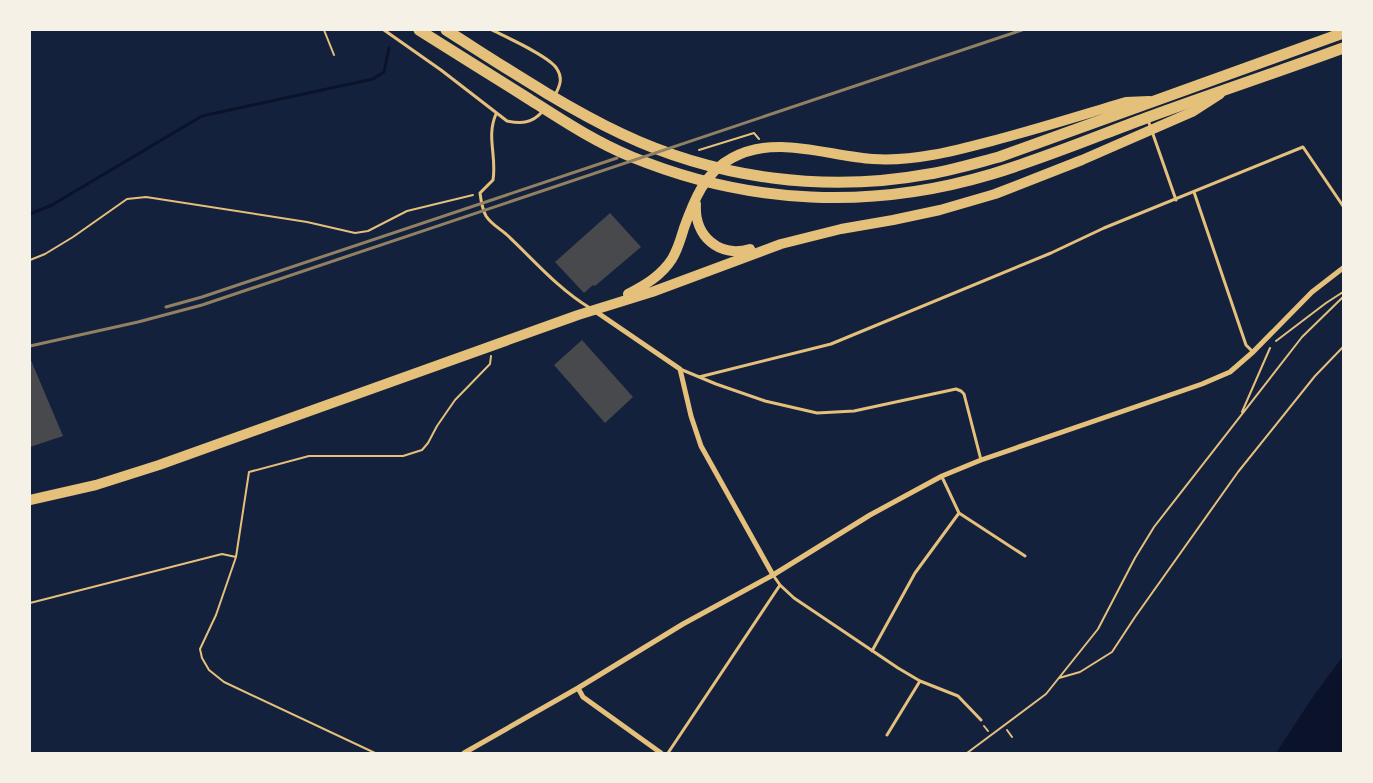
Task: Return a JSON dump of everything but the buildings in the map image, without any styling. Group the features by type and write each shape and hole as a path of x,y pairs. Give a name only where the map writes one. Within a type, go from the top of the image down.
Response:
{"highway":[{"path":"419,30 575,128 630,156 680,174 719,184 762,193 813,198 857,198 902,194 978,178 1048,155 1343,48"},
{"path":"446,30 548,93 623,135 672,154 734,172 784,180 812,182 856,182 902,178 929,174 999,157 1149,101 1343,33"}],"main road":[{"path":"696,198 700,229 719,249 734,252 781,244 841,229 940,210 995,194 1082,160 1192,112 1227,90"},
{"path":"607,305 646,285 669,263 677,249 699,191 713,171 730,159 758,148 792,148 874,159 915,157 948,152 980,144 1126,102 1149,101"},
{"path":"30,500 96,485 158,465 494,344 607,305 652,292 781,244"}],"street":[{"path":"464,753 578,688 683,624 773,575 870,515 942,476 981,460 1202,384 1230,372 1253,352 1312,292 1343,268"},
{"path":"593,310 680,369 691,416 701,446 773,575"},
{"path":"578,688 583,697 661,753"}],"lane":[{"path":"384,30 441,70 507,121 521,124 529,122 537,118 549,104 560,83 557,67 548,60 492,30"},
{"path":"496,114 490,136 494,164 493,180 480,193 483,210 494,225 504,232 543,271 571,295 593,310"},
{"path":"1147,118 1176,200"},
{"path":"699,377 831,344 1051,253 1104,228 1303,147 1343,206"},
{"path":"1194,192 1246,345 1253,352"},
{"path":"680,369 765,401 817,413 874,408 956,390 961,391 964,394 981,460"},
{"path":"942,476 959,513 1025,556"},
{"path":"872,650 915,574 959,513"},
{"path":"773,575 780,585 794,598 920,681 958,696 981,720"},
{"path":"668,753 780,585"},
{"path":"887,735 920,681"}],"path":[{"path":"324,30 334,55"},
{"path":"692,152 754,133 759,139"},
{"path":"30,260 73,238 127,200 136,198 146,197 307,222 354,233 368,232 407,211 480,193"},
{"path":"1241,415 1244,404 1271,345 1343,292"},
{"path":"967,753 1046,694 1098,629 1135,558 1154,527 1302,337 1343,297"},
{"path":"375,753 224,682 209,670 202,658 200,649 216,615 236,557 249,472 309,456 403,456 422,450 428,444 437,426 455,400 490,364 494,344"},
{"path":"1059,678 1080,672 1112,652 1238,472 1315,376 1343,347"},
{"path":"30,603 222,554 236,557"},
{"path":"1007,730 1012,737"}],"water":[{"path":"1343,656 1343,753 1276,753 1312,698"}],"waterway":[{"path":"30,214 52,205 202,116 373,79 384,72 389,48"}],"railway":[{"path":"30,346 138,322 202,305 1022,30"},
{"path":"166,307 202,297 617,158"}]}
